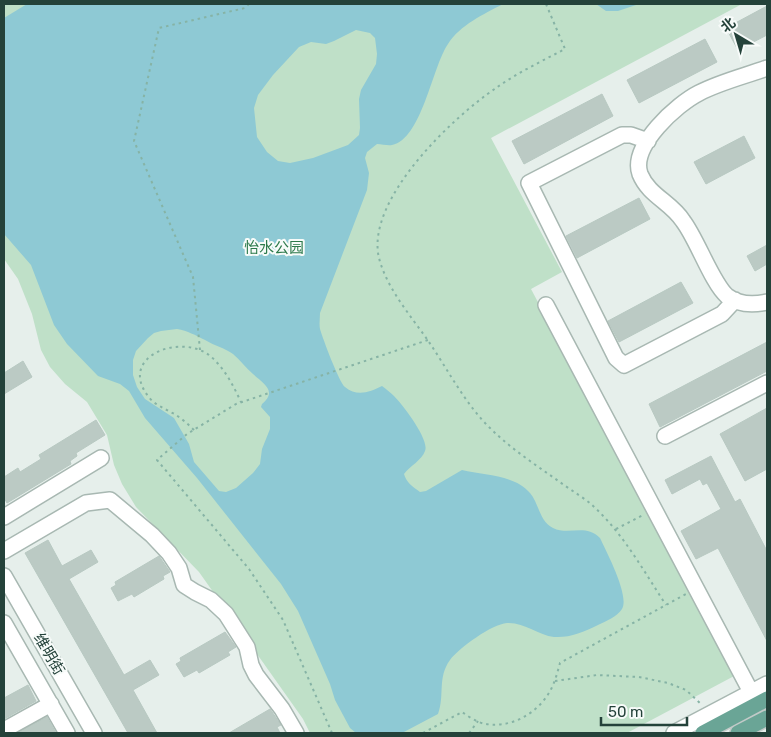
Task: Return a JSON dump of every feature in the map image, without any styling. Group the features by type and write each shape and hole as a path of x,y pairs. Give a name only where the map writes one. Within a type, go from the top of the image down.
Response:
{"main road":[{"path":"703,733 767,699"},
{"path":"738,733 767,718"}],"street":[{"path":"767,68 717,85 683,102 648,141 639,159 639,172 645,185 656,196 675,209 687,226 718,284 727,295 746,304 767,302"},
{"path":"648,141 631,135 622,136 529,183 616,358 624,366 722,314 735,300"},
{"path":"546,304 750,692"},
{"path":"665,436 767,383"},
{"path":"4,517 101,458"},
{"path":"4,551 86,502 110,500 152,535 169,553 179,568 184,585 211,600 226,614 247,647 251,665 256,675 282,709 296,733"},
{"name":"维明街","path":"4,576 94,733"},
{"name":"维明街","path":"4,623 67,733"},
{"path":"674,733 767,684"},
{"path":"7,731 51,704"}],"path":[{"path":"200,350 194,277 134,141 159,28 245,8 249,4"},
{"path":"546,4 565,49 496,87 460,116 418,158 387,206 377,244 379,257 384,273 401,302 475,411 489,428 523,456 590,503 616,529 666,605"},
{"path":"332,733 283,620 249,569 157,460 188,434 242,401 428,340"},
{"path":"194,430 178,417 154,403 146,395 141,382 140,372 151,356 160,350 179,346 200,350 217,362 231,381 242,401"},
{"path":"616,529 654,510"},
{"path":"423,733 462,712 486,724 506,723 523,718 547,696 560,663 696,589"},
{"path":"554,681 597,675 639,677 668,682 691,693 710,714"},
{"path":"469,733 478,721"}],"green space":[{"name":"怡水公园","path":"4,4 742,4 491,138 562,272 531,289 736,675 627,733 310,733 303,719 199,572 136,507 122,484 114,465 107,435 87,402 65,384 50,367 41,350 32,314 18,279 4,259"}],"water":[{"path":"27,4 503,4 480,16 453,37 442,55 419,116 411,130 402,140 392,145 377,144 367,152 365,158 369,173 367,190 320,313 320,329 335,369 345,387 359,393 368,392 382,386 398,400 419,431 423,439 425,451 404,474 410,484 420,492 426,491 462,470 508,479 524,487 533,497 548,525 565,531 589,531 600,538 612,563 623,594 624,603 620,612 611,619 592,628 566,637 548,636 513,623 501,624 468,643 450,660 442,680 438,714 402,733 356,733 350,728 335,700 330,684 298,611 281,584 197,478 145,418 129,391 120,384 98,376 67,344 54,325 31,265 4,234 4,18","holes":["356,30 370,33 375,38 377,54 376,64 361,90 359,99 359,135 348,145 313,158 290,163 278,161 267,152 257,137 254,108 258,95 273,75 299,47 311,42 326,44","177,329 191,333 233,354 269,391 269,395 261,407 270,417 270,429 262,449 260,464 236,488 226,492 219,491 194,462 189,444 174,418 145,399 137,387 133,375 133,360 136,351 148,338 154,333"]},
{"path":"596,4 639,4 618,11 606,11"}],"building":[{"path":"767,6 767,35 738,50 726,28"},
{"path":"705,39 717,62 639,103 627,80"},
{"path":"602,94 613,116 524,164 512,141"},
{"path":"744,136 755,158 706,184 694,162"},
{"path":"639,198 650,219 577,258 566,236"},
{"path":"767,245 767,264 755,271 747,256"},
{"path":"681,282 693,303 619,342 608,321"},
{"path":"767,342 767,371 660,427 649,404"},
{"path":"23,361 32,377 4,394 4,373"},
{"path":"767,408 767,469 745,481 720,434"},
{"path":"96,420 105,435 76,453 77,456 70,461 71,464 7,503 4,498 4,477 18,468 20,472 41,459 39,455"},
{"path":"711,456 735,502 740,499 767,551 767,641 718,548 696,559 681,531 721,509 707,483 703,485 700,479 672,494 665,480"},
{"path":"48,540 62,566 91,550 98,562 69,579 124,675 150,660 159,675 133,690 157,733 128,733 25,553"},
{"path":"159,556 170,572 163,576 164,579 134,597 132,594 118,601 111,588 116,585 115,582"},
{"path":"225,632 236,647 228,652 230,655 199,673 197,670 184,677 176,664 181,661 180,658"},
{"path":"28,685 36,701 4,719 4,698"},
{"path":"270,709 281,725 277,727 280,733 229,733"},
{"path":"47,717 56,733 17,733"}]}
